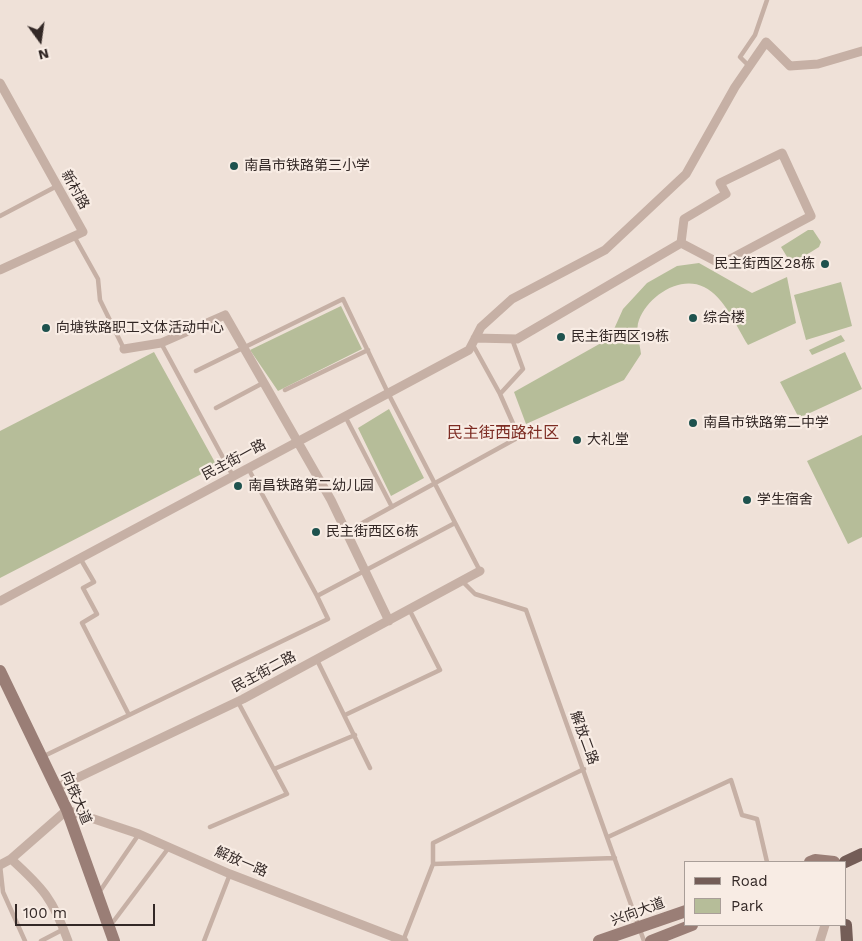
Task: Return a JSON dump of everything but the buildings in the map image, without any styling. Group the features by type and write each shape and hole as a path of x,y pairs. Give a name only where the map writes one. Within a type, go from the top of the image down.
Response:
{"main road":[{"path":"846,861 862,854"},
{"path":"846,926 846,941"}],"street":[{"name":"民主街一路","path":"0,601 469,350 480,327 512,299 606,250 686,174 735,87 766,42 790,66 818,64 862,51"},
{"name":"新村路","path":"0,83 82,232 74,236"},
{"path":"782,153 812,216 721,264 681,243 684,219 726,194 720,183 782,153"},
{"path":"0,270 74,236"},
{"path":"474,341 517,339 681,243"},
{"path":"124,349 161,343 225,315 263,383 299,441 389,621"},
{"name":"民主街二路","path":"56,788 238,701 480,571"},
{"name":"向铁大道","path":"0,671 67,810 114,941"},
{"path":"0,865 11,859 67,810"},
{"name":"解放一路","path":"67,810 170,846 230,874 404,941"},
{"path":"11,859 42,887 56,908 68,941"},
{"name":"兴向大道","path":"599,941 684,911"},
{"path":"651,941 689,926"},
{"path":"820,941 825,926"}],"lane":[{"path":"750,66 740,57 755,35 767,0"},
{"path":"0,216 57,186"},
{"path":"74,236 98,279 100,300 124,349"},
{"path":"196,371 343,299 388,394 480,571"},
{"path":"500,394 523,369 512,339"},
{"path":"346,532 519,437 474,341"},
{"path":"161,343 233,476"},
{"path":"284,390 368,350"},
{"path":"216,408 263,383"},
{"path":"345,416 392,507"},
{"path":"41,757 328,620 248,468"},
{"path":"317,596 455,523"},
{"path":"80,558 94,582 84,588 97,614 82,623 129,715"},
{"name":"解放二路","path":"462,581 475,594 491,601 526,610 644,941"},
{"path":"345,715 440,670 409,609"},
{"path":"317,660 370,768"},
{"path":"210,828 287,794 238,701"},
{"path":"274,769 355,735"},
{"path":"404,941 433,864 433,843 584,769"},
{"path":"608,837 731,780 742,815 757,819 767,861"},
{"path":"98,895 139,834"},
{"path":"109,928 170,846"},
{"path":"433,864 615,858"},
{"path":"0,865 3,892 25,941"},
{"path":"204,941 230,874"},
{"path":"41,941 64,929"}],"green space":[{"path":"808,230 813,230 821,242 819,247 795,262 789,260 781,247"},
{"path":"699,263 752,293 787,277 796,323 748,345 724,305 711,291 695,284 675,286 657,296 643,311 637,328 641,354 624,380 526,424 514,392 610,338 623,309 647,283 677,266"},
{"path":"841,282 852,326 806,340 794,295"},
{"path":"341,306 362,349 278,391 250,350"},
{"path":"841,335 845,341 812,355 809,350"},
{"path":"154,352 217,466 0,578 0,431"},
{"path":"845,352 862,389 799,418 780,382"},
{"path":"389,409 424,478 391,496 358,428"},
{"path":"862,435 862,537 848,544 807,461"}],"place":[{"name":"南昌市铁路第三小学","path":"234,166"},
{"name":"民主街西区28栋","path":"825,264"},
{"name":"综合楼","path":"693,318"},
{"name":"向塘铁路职工文体活动中心","path":"46,328"},
{"name":"民主街西区19栋","path":"561,337"},
{"name":"南昌市铁路第二中学","path":"693,423"},
{"name":"大礼堂","path":"577,440"},
{"name":"南昌铁路第二幼儿园","path":"238,486"},
{"name":"学生宿舍","path":"747,500"},
{"name":"民主街西区6栋","path":"316,532"}],"district":[{"name":"民主街西路社区","path":"503,433"}]}
